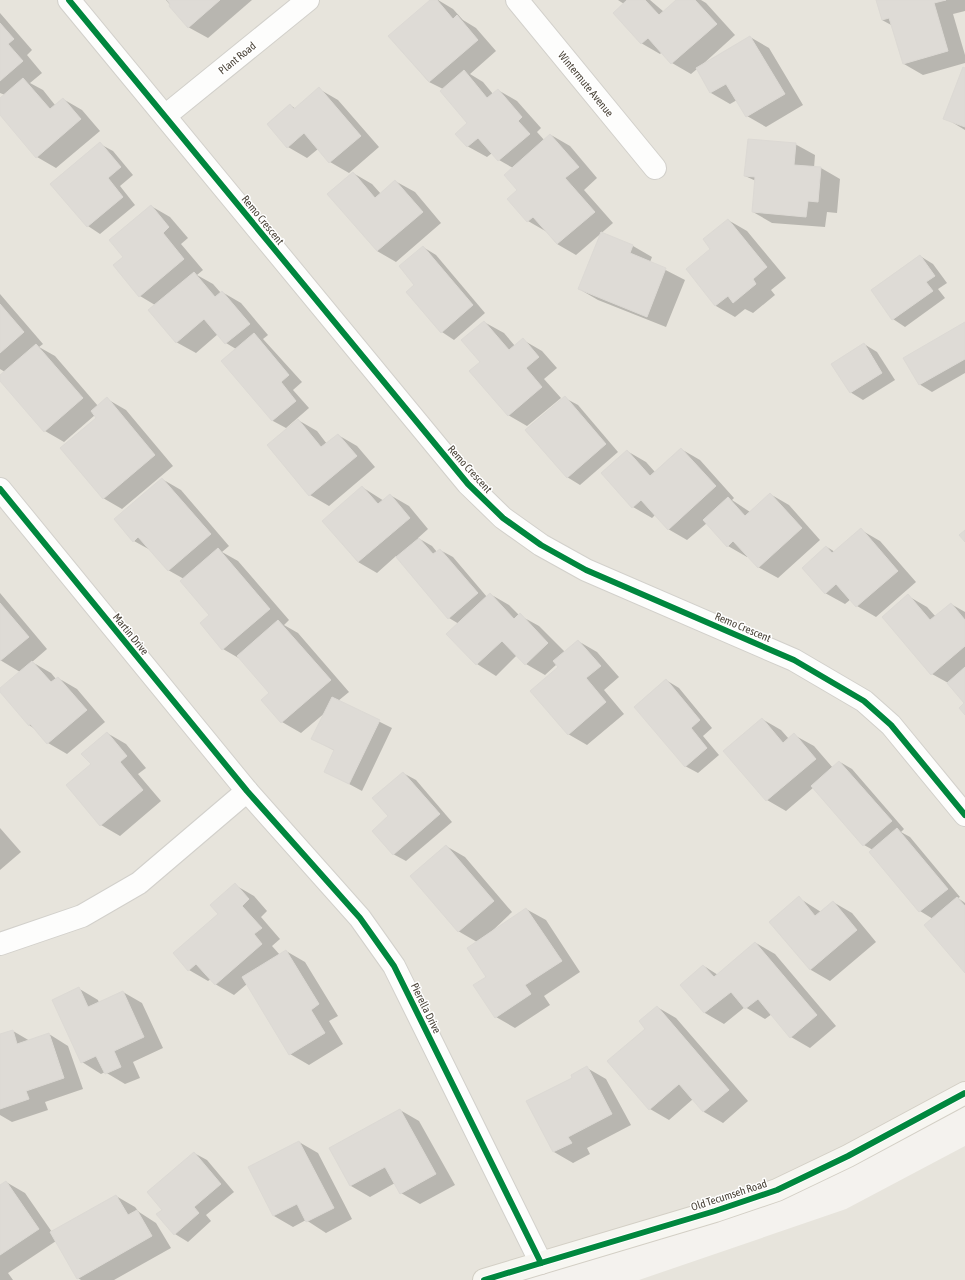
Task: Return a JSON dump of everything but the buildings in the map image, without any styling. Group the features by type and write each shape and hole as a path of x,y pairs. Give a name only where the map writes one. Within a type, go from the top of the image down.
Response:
{"main road":[{"name":"Old Tecumseh Road","path":"484,1280 777,1190 848,1156 965,1093"}],"street":[{"name":"Remo Crescent","path":"69,0 463,478 503,518 541,546 586,570 794,660 864,701 892,725 965,815"},
{"name":"Plant Road","path":"165,116 308,0"},
{"name":"Wintermute Avenue","path":"517,0 655,168"},
{"name":"Martin Drive","path":"0,490 247,791"},
{"path":"0,944 82,916 139,882 247,791"},
{"name":"Pierella Drive","path":"247,791 360,918 394,966 541,1263"}],"shaded area":[{"path":"0,0 965,0 965,1091 777,1190 472,1280 0,1280"},
{"path":"965,1146 965,1280 639,1280 846,1209"}],"cycle path":[{"path":"69,0 468,484 503,518 541,545 586,570 794,660 864,701 891,725 965,815"},
{"path":"0,489 247,791 360,918 394,966 541,1263"},
{"path":"484,1280 715,1211 777,1190 848,1156 965,1093"}]}
